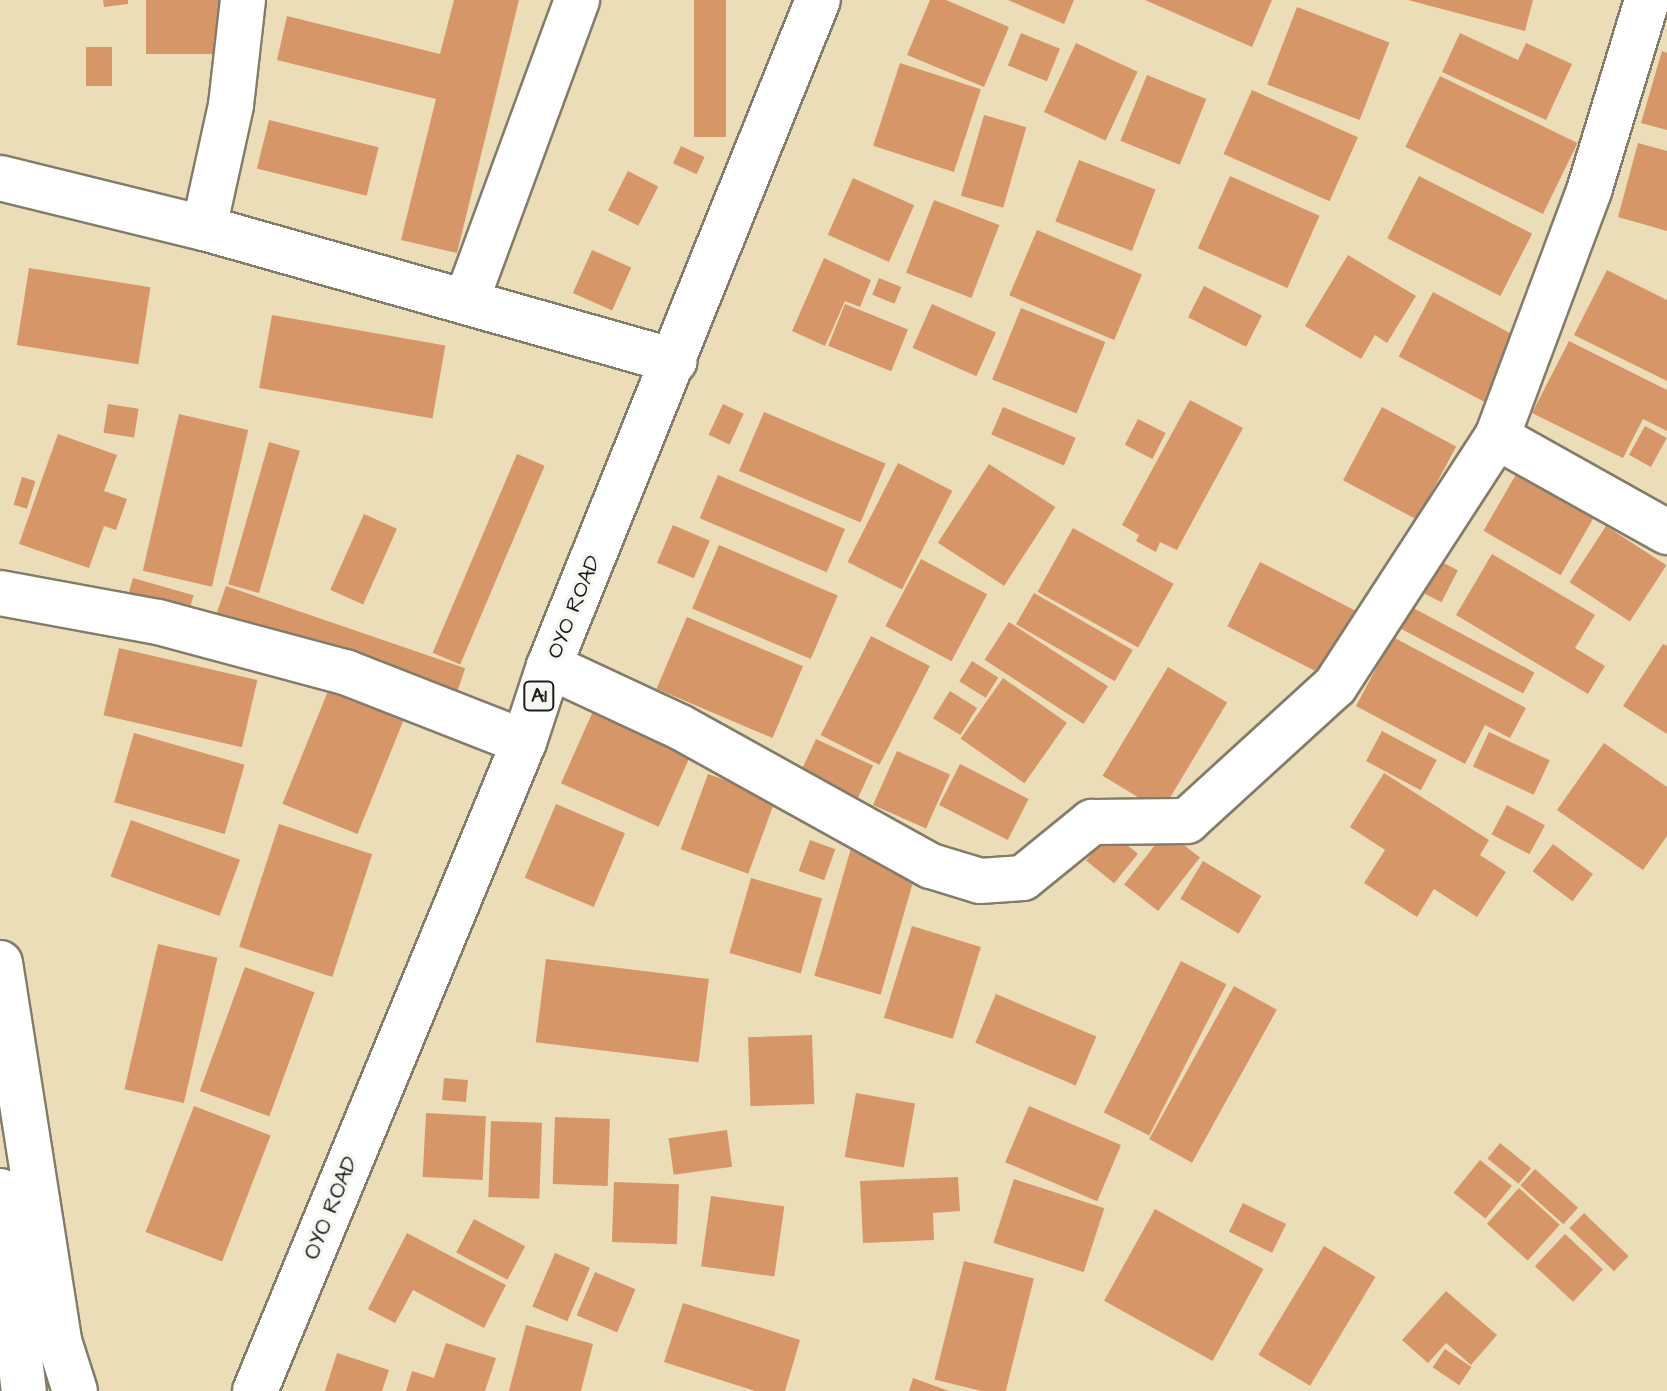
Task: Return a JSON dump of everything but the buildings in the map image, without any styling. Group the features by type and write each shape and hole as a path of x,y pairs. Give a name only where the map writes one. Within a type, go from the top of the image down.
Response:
{"main road":[{"path":"204,228 231,105 243,0"},
{"path":"466,302 577,0"},
{"name":"OYO ROAD","path":"255,1391 524,742 549,666 675,361 818,0"},
{"path":"549,666 680,727 931,866 980,881 1023,878 1092,822 1187,821 1260,758 1335,686 1497,437 1589,191 1647,0"},
{"path":"2,167 204,228 675,361"},
{"path":"1497,437 1667,532"},
{"path":"0,593 158,622 345,672 524,742"},
{"path":"0,963 59,1341 75,1391"},
{"path":"0,1191 10,1349 24,1391"}]}
